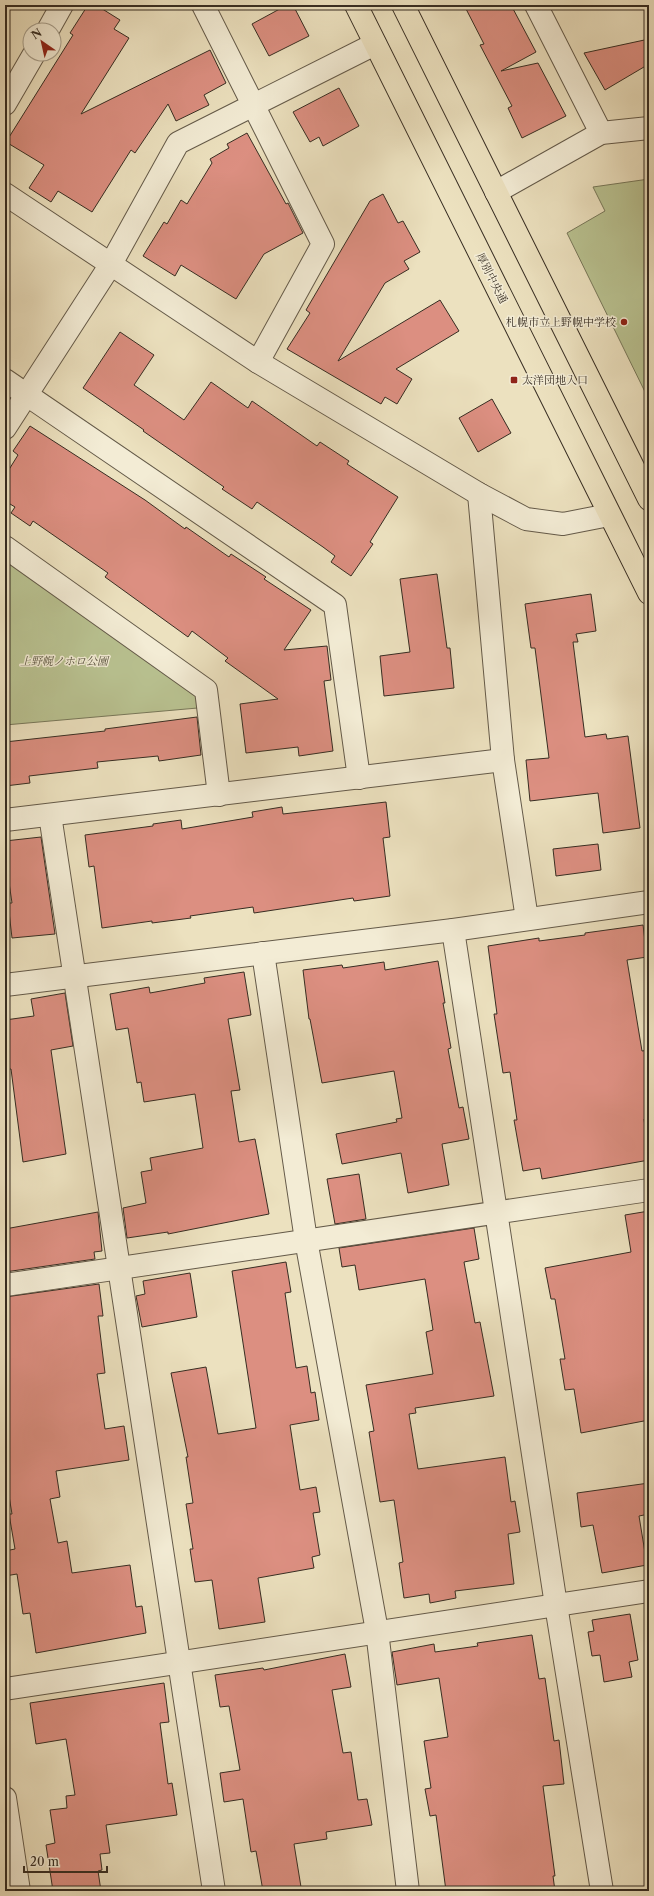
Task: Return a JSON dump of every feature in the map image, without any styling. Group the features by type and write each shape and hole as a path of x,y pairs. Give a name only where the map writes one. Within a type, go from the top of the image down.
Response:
{"main road":[{"name":"厚別中央通","path":"356,5 576,444 609,515 649,594"},
{"path":"403,5 649,499"}],"street":[{"path":"52,22 62,5"},
{"path":"203,5 323,244 258,362"},
{"path":"536,5 602,133"},
{"path":"5,428 111,264 178,143 375,44"},
{"path":"5,104 29,62"},
{"path":"496,192 602,133 649,128"},
{"path":"5,194 258,362 479,494 526,519 563,524 609,515"},
{"path":"5,380 335,605 359,778"},
{"path":"479,494 503,760 527,919"},
{"path":"5,547 206,690 219,795"},
{"path":"5,820 503,760"},
{"path":"50,814 214,1891"},
{"path":"5,985 453,930 649,902"},
{"path":"453,930 556,1605 602,1891"},
{"path":"263,953 306,1240 377,1631 408,1891"},
{"path":"5,1285 649,1190"},
{"path":"5,1689 377,1631 649,1591"},
{"path":"5,1798 19,1891"}],"green space":[{"name":"札幌市立上野幌中学校","path":"649,179 649,400 567,233 605,211 593,187"},
{"name":"上野幌ノホロ公園","path":"5,547 206,690 209,707 5,725"}],"building":[{"path":"88,5 96,5 120,20 114,29 129,38 81,114 210,50 226,83 204,95 209,105 176,121 168,104 135,153 131,150 92,212 58,191 51,202 29,188 44,165 6,142 56,62 62,62 62,53 73,35 70,33"},
{"path":"287,5 293,5 309,36 269,56 252,24"},
{"path":"464,5 511,5 536,52 501,71 538,63 566,116 522,138 508,108 512,106 480,45 484,44"},
{"path":"649,39 649,64 605,90 584,53"},
{"path":"339,88 359,126 323,146 319,137 310,142 293,112"},
{"path":"247,133 286,204 288,203 303,233 264,254 236,299 181,265 175,276 143,256 164,222 167,224 181,200 187,204 212,163 210,159 229,148 227,144"},
{"path":"383,194 398,223 403,221 420,252 404,261 409,269 385,283 338,361 440,300 459,331 396,369 412,379 397,404 385,397 381,404 287,349 310,313 306,310 370,201"},
{"path":"120,332 154,355 134,385 184,420 211,382 248,408 252,401 317,446 320,442 349,461 347,464 398,497 370,542 373,544 351,576 331,562 335,556 323,547 257,502 252,509 222,489 224,487 83,388"},
{"path":"492,399 511,433 478,452 459,418"},
{"path":"30,426 145,500 185,529 186,527 229,557 231,554 266,577 264,579 311,610 284,650 327,646 331,680 324,681 333,751 299,756 298,747 246,753 240,704 278,699 225,661 228,658 192,631 188,637 105,577 108,573 33,521 30,526 11,513 15,507 5,501 5,476 18,455 13,451"},
{"path":"437,574 447,648 450,648 454,688 384,696 380,656 410,652 400,579"},
{"path":"591,594 596,631 576,634 578,642 573,642 585,737 606,734 607,739 628,736 640,828 603,833 598,793 530,801 526,760 549,758 535,648 531,648 525,604"},
{"path":"197,717 201,755 159,761 158,756 97,762 98,768 29,776 30,783 5,786 5,742 105,731 105,729"},
{"path":"386,802 390,837 383,838 390,896 354,901 353,898 254,913 253,907 190,916 191,918 152,923 152,921 102,928 94,866 89,867 85,835 153,826 153,824 181,820 182,829 253,817 252,812 282,807 283,814"},
{"path":"41,837 55,934 12,938 8,903 12,903 5,855 5,841"},
{"path":"598,844 601,870 556,876 553,849"},
{"path":"643,925 647,957 627,960 642,1051 649,1050 649,1118 644,1119 649,1160 542,1179 540,1168 523,1171 514,1120 517,1120 510,1072 503,1073 494,1014 497,1014 488,946 539,938 539,941 585,935 585,933"},
{"path":"438,961 445,1003 443,1003 451,1048 448,1049 459,1108 463,1107 469,1139 442,1144 449,1185 408,1193 401,1153 342,1164 336,1134 397,1122 396,1119 402,1118 394,1071 322,1083 309,1019 303,970 342,965 343,968 384,962 385,970"},
{"path":"244,972 251,1015 228,1019 240,1090 231,1091 239,1142 255,1139 269,1214 168,1234 168,1232 127,1238 123,1208 146,1203 141,1172 152,1170 150,1158 203,1148 195,1094 144,1102 141,1082 137,1083 128,1028 116,1030 110,994 149,987 150,993 205,983 204,978"},
{"path":"65,993 73,1046 51,1050 66,1154 23,1162 11,1069 5,1069 5,1020 34,1016 31,999"},
{"path":"359,1174 366,1219 335,1224 327,1179"},
{"path":"649,1211 649,1420 581,1433 574,1389 565,1390 560,1359 565,1359 555,1299 551,1299 545,1268 631,1252 625,1215"},
{"path":"98,1212 102,1251 94,1252 95,1259 5,1272 5,1229"},
{"path":"474,1228 479,1259 464,1262 475,1323 480,1322 494,1396 415,1408 416,1413 409,1414 418,1469 505,1457 511,1502 515,1501 520,1532 508,1534 514,1584 455,1591 456,1598 430,1603 429,1594 404,1598 399,1563 403,1562 394,1500 380,1502 369,1432 374,1431 366,1385 433,1374 426,1332 433,1330 425,1279 359,1290 355,1265 342,1267 339,1248"},
{"path":"286,1262 291,1292 285,1293 296,1368 307,1366 311,1393 315,1392 319,1420 290,1425 300,1490 316,1487 320,1512 313,1513 320,1555 312,1557 314,1568 258,1578 265,1622 219,1629 212,1580 195,1582 190,1549 193,1549 186,1504 193,1503 186,1457 188,1457 171,1373 206,1367 218,1434 256,1428 232,1271"},
{"path":"190,1273 197,1317 142,1327 136,1296 145,1294 143,1281"},
{"path":"99,1284 103,1316 98,1316 105,1373 97,1374 105,1429 124,1426 129,1460 56,1471 60,1497 50,1499 58,1543 67,1541 72,1573 130,1565 136,1607 142,1606 146,1633 36,1653 30,1613 23,1614 17,1574 5,1576 5,1551 15,1549 9,1514 12,1514 5,1472 5,1297"},
{"path":"649,1483 649,1514 639,1516 647,1565 602,1573 593,1525 581,1527 577,1493"},
{"path":"630,1614 638,1660 629,1662 632,1677 604,1682 600,1655 592,1656 588,1632 594,1631 592,1620"},
{"path":"532,1635 539,1679 545,1678 554,1741 559,1740 564,1784 543,1786 555,1876 553,1876 555,1891 446,1891 436,1815 430,1816 425,1789 431,1788 424,1741 448,1737 439,1678 397,1685 392,1652 434,1644 435,1652 478,1646 477,1643"},
{"path":"345,1654 351,1687 332,1690 343,1753 351,1752 358,1800 367,1799 372,1825 326,1832 327,1839 294,1844 301,1887 277,1891 263,1891 256,1851 251,1852 243,1799 224,1802 220,1773 240,1770 229,1706 220,1707 215,1675 263,1668 264,1670"},
{"path":"164,1683 169,1722 160,1723 168,1784 172,1783 177,1815 106,1825 110,1853 100,1854 102,1870 98,1871 101,1891 53,1891 46,1845 55,1843 50,1810 67,1808 66,1796 75,1795 66,1739 36,1744 30,1703"}],"place":[{"name":"札幌市立上野幌中学校","path":"624,322"},
{"name":"太洋団地入口","path":"514,380"}]}
